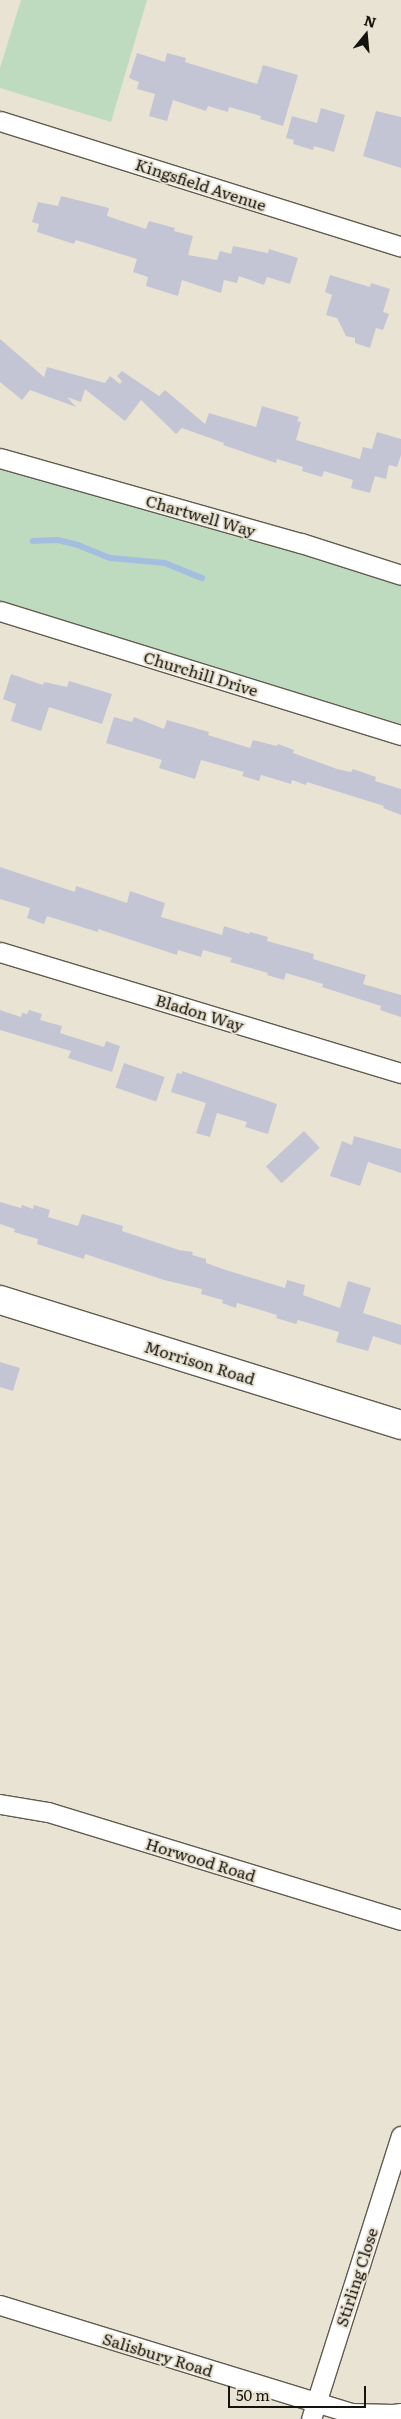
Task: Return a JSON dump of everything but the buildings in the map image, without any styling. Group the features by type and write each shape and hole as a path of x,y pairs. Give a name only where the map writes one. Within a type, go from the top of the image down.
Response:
{"main road":[{"name":"Morrison Road","path":"0,1300 401,1425"}],"street":[{"name":"Kingsfield Avenue","path":"0,120 401,247"},
{"name":"Chartwell Way","path":"0,458 301,543 401,575"},
{"name":"Churchill Drive","path":"0,611 401,735"},
{"name":"Bladon Way","path":"0,952 401,1073"},
{"name":"Horwood Road","path":"0,1804 48,1812 401,1920"},
{"name":"Stirling Close","path":"314,2411 401,2136"},
{"name":"Salisbury Road","path":"0,2305 314,2411 393,2414 401,2412"}],"green space":[{"path":"21,0 147,0 111,122 0,88 0,68"},
{"path":"0,466 401,574 401,724 0,601"}],"waterway":[{"path":"33,541 58,540 78,545 111,558 165,563 202,578"}]}
